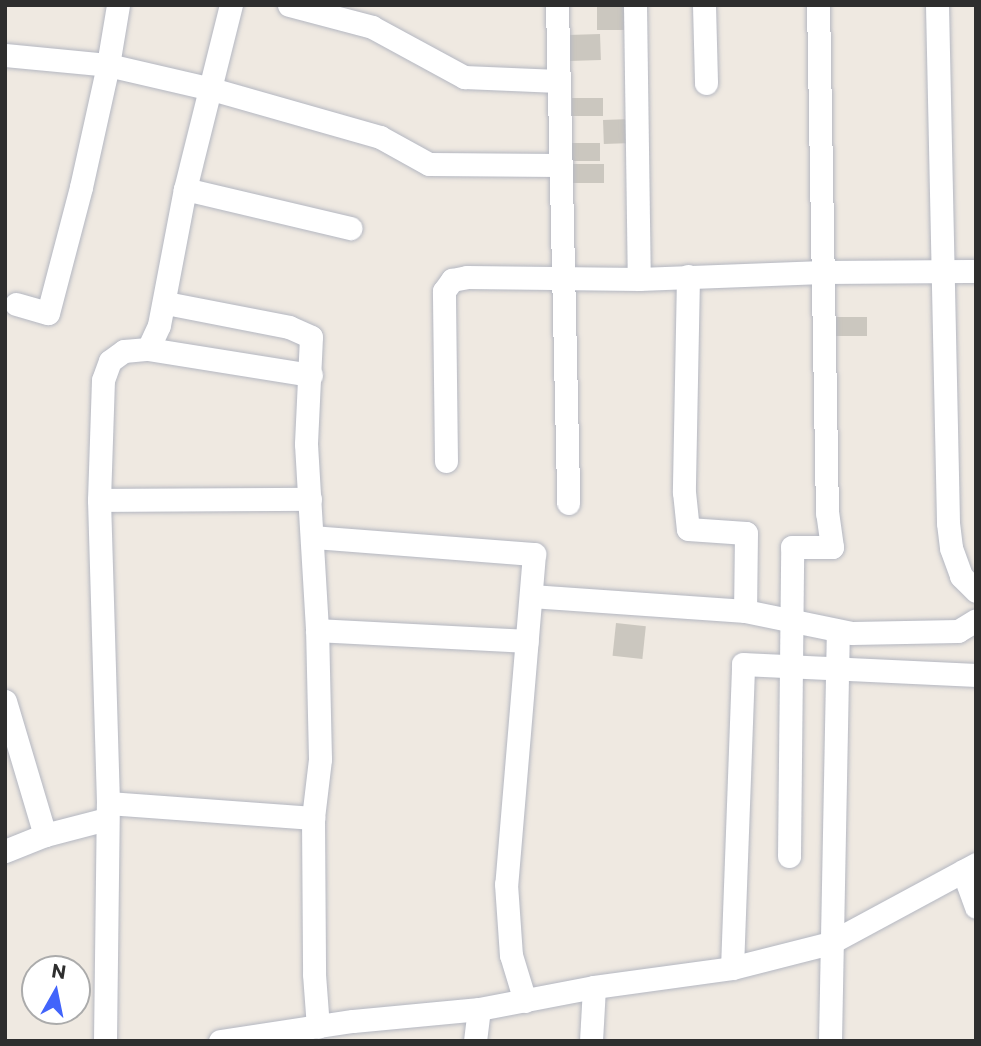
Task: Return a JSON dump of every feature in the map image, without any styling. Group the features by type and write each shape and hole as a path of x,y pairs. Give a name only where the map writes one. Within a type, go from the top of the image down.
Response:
{"street":[{"path":"16,304 48,313 81,187 108,65 118,5"},
{"path":"148,349 166,303 185,189 208,88 231,5"},
{"path":"289,5 372,27 464,77 558,81"},
{"path":"557,5 568,503"},
{"path":"635,5 639,279"},
{"path":"704,5 706,83"},
{"path":"789,856 793,667 792,547 832,547 827,513 818,5"},
{"path":"937,5 941,271 951,548 961,576 976,591"},
{"path":"6,60 108,65 208,88 380,137 429,164 559,165"},
{"path":"185,189 350,228"},
{"path":"446,460 443,307 446,284 467,277 639,279 823,272 976,271"},
{"path":"688,276 684,492 688,529 747,533 745,611"},
{"path":"166,303 303,331 311,337 312,375 306,444 313,537 320,759 313,818 314,964 318,1027"},
{"path":"105,1041 107,811 99,500 103,380 110,361 124,351 148,349 312,375"},
{"path":"99,500 310,499"},
{"path":"313,537 534,554 506,884 511,955 525,1001"},
{"path":"530,596 745,611 838,631 958,631 976,620"},
{"path":"317,630 527,641"},
{"path":"830,1041 838,631"},
{"path":"732,968 743,664 976,675"},
{"path":"5,701 11,736 45,835"},
{"path":"5,851 107,811 313,818"},
{"path":"220,1041 318,1027 354,1031 594,987 732,968 830,943 969,867 976,907"},
{"path":"591,1041 594,987"},
{"path":"475,1041 480,1009"}],"building":[{"path":"597,5 629,5 629,30 597,30"},
{"path":"600,34 601,60 569,61 568,35"},
{"path":"572,98 603,98 603,116 572,116"},
{"path":"631,119 632,143 604,144 603,120"},
{"path":"569,143 600,143 600,161 569,161"},
{"path":"573,164 604,164 604,183 573,183"},
{"path":"835,317 867,317 867,336 835,336"},
{"path":"616,623 646,626 642,659 613,656"}]}
